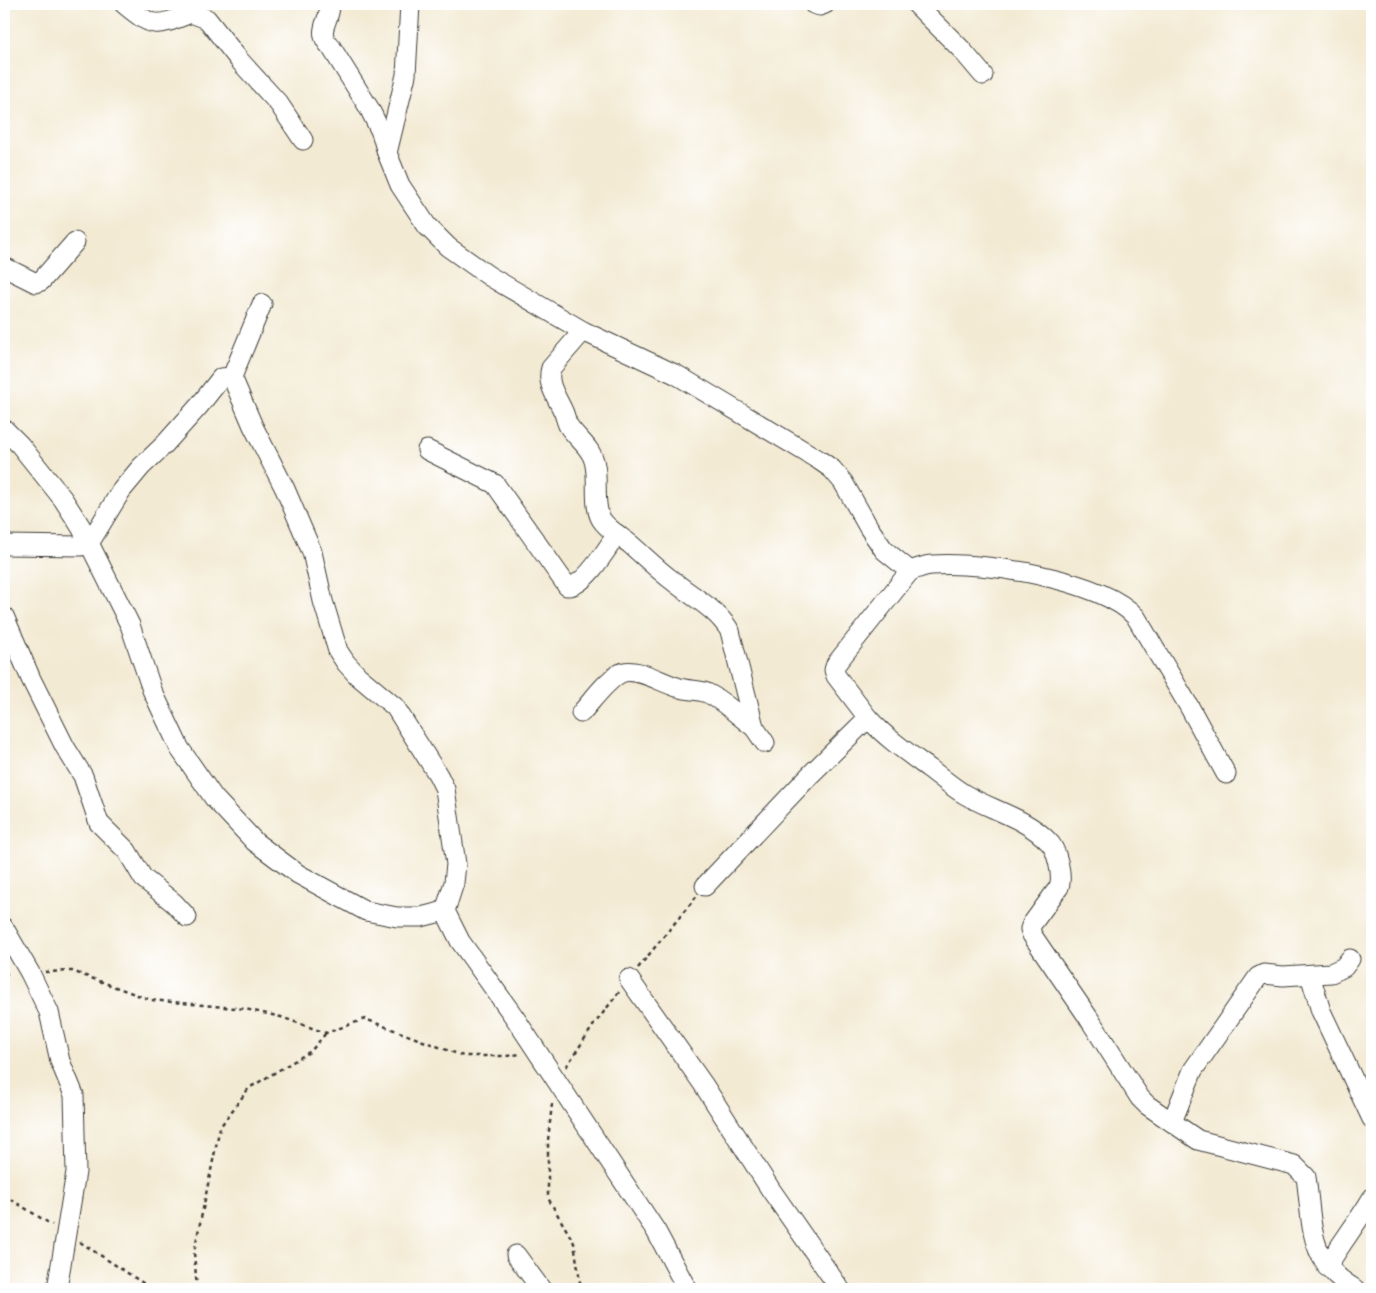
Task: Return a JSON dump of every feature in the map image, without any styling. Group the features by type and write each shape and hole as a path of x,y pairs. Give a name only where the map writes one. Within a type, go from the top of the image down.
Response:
{"street":[{"path":"124,4 141,18 155,24 168,22 192,13 207,19 240,61 279,104 303,140"},
{"path":"330,4 330,11 324,26 325,42 331,47 369,108 381,132 400,185 427,226 448,246 489,276 583,331 677,375 832,469 843,482 884,550 910,571"},
{"path":"387,153 406,75 410,4"},
{"path":"813,4 820,6 825,4"},
{"path":"916,4 961,49 983,75"},
{"path":"4,267 36,283 41,281 75,242"},
{"path":"262,304 232,377 252,426 285,489 312,552 323,601 338,651 358,676 395,707 445,788 456,864 454,883 445,911 460,941 537,1052 656,1231 687,1289"},
{"path":"583,331 551,368 550,380 568,426 590,451 594,459 596,495 601,518 617,534 674,582 708,606 724,622 730,631 754,727"},
{"path":"4,545 82,546 88,542 97,531 121,491 141,467 164,445 221,378 232,377"},
{"path":"4,429 20,445 63,499 80,527 130,625 152,690 180,749 214,798 255,842 298,874 366,911 397,917 422,917 445,911"},
{"path":"427,450 495,484 567,586 575,585 587,575 617,534"},
{"path":"1226,774 1190,708 1136,617 1118,602 1081,586 1039,576 952,564 930,565 910,571 836,664 834,670 836,676 882,734 963,794 1037,830 1050,842 1061,874 1061,881 1059,888 1032,924 1030,929 1032,935 1140,1098 1156,1112 1198,1140 1294,1165 1301,1170 1306,1177 1313,1237 1327,1267 1345,1284 1355,1289"},
{"path":"4,616 31,679 65,747 83,776 99,823 127,851 143,878 187,916"},
{"path":"581,713 606,684 620,673 637,673 653,677 678,688 699,690 708,694 754,727 765,743"},
{"path":"705,886 810,775 868,718"},
{"path":"4,928 30,973 49,1012 60,1061 74,1095 76,1172 57,1289"},
{"path":"1172,1122 1192,1070 1258,977 1264,974 1283,976 1321,975 1338,971 1350,959"},
{"path":"1310,975 1321,1011 1372,1119"},
{"path":"629,979 703,1084 772,1190 840,1289"},
{"path":"1327,1267 1372,1198"},
{"path":"516,1255 541,1289"}],"path":[{"path":"4,974 72,971 151,1000 245,1009 281,1017 326,1033"},
{"path":"196,1289 194,1252 220,1127 249,1088 311,1051 326,1033 366,1019 463,1056 506,1056 537,1052"},
{"path":"555,1080 548,1140 548,1198 574,1243 581,1289"}]}
